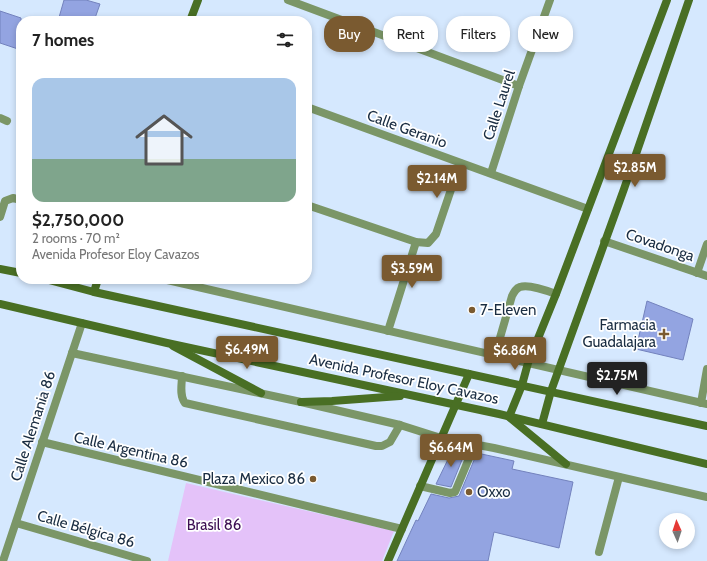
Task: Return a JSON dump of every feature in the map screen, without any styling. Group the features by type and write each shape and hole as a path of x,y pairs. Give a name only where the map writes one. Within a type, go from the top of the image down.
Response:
{"main road":[{"path":"192,16 198,0"},
{"path":"566,464 509,417 522,385 528,363 556,294 667,0"},
{"path":"542,424 550,391 559,370 604,241 624,189 689,0"},
{"path":"0,269 16,272"},
{"name":"Avenida Profesor Eloy Cavazos","path":"64,284 94,292 707,426"},
{"path":"94,292 96,284"},
{"name":"Avenida Profesor Eloy Cavazos","path":"0,304 167,343 456,404 707,464"},
{"path":"167,343 261,393"},
{"path":"388,561 469,374"},
{"path":"301,402 409,395"}],"street":[{"path":"288,0 519,86"},
{"name":"Calle Laurel","path":"491,173 519,86 550,0"},
{"name":"Calle Geranio","path":"312,110 588,209"},
{"path":"312,207 416,242 428,243 436,234 460,162"},
{"path":"0,217 5,201 13,198 16,199"},
{"name":"Covadonga","path":"604,241 707,276"},
{"path":"388,331 416,242"},
{"path":"697,273 707,244"},
{"path":"185,284 704,404 707,369"},
{"path":"495,355 515,290 520,286 526,286 556,294"},
{"name":"Calle Alemania 86","path":"3,561 82,323"},
{"path":"72,353 400,424 441,438 566,464 707,497"},
{"path":"182,376 181,394 185,403 339,439 382,446 390,442 400,424"},
{"name":"Calle Argentina 86","path":"42,442 402,529"},
{"path":"420,486 450,493 455,492 475,444"},
{"path":"599,552 619,477"},
{"name":"Calle Bélgica 86","path":"16,523 147,561"}],"green space":[{"name":"Brasil 86","path":"186,483 394,531 382,561 168,561"}],"building":[{"path":"64,0 86,0 100,4 96,16 59,16"},
{"path":"0,11 16,16 16,48 0,43"},
{"name":"Farmacia Guadalajara","path":"647,301 693,319 683,360 636,349"},
{"path":"454,447 466,450 451,487 436,484"},
{"path":"477,453 514,461 512,469 573,482 559,548 494,532 488,561 397,561 416,520 418,521 431,494 449,498 459,496"}],"place":[{"name":"7-Eleven","path":"472,310"},
{"name":"Farmacia Guadalajara","path":"664,334"},
{"name":"Plaza Mexico 86","path":"313,479"},
{"name":"Oxxo","path":"469,492"}]}
